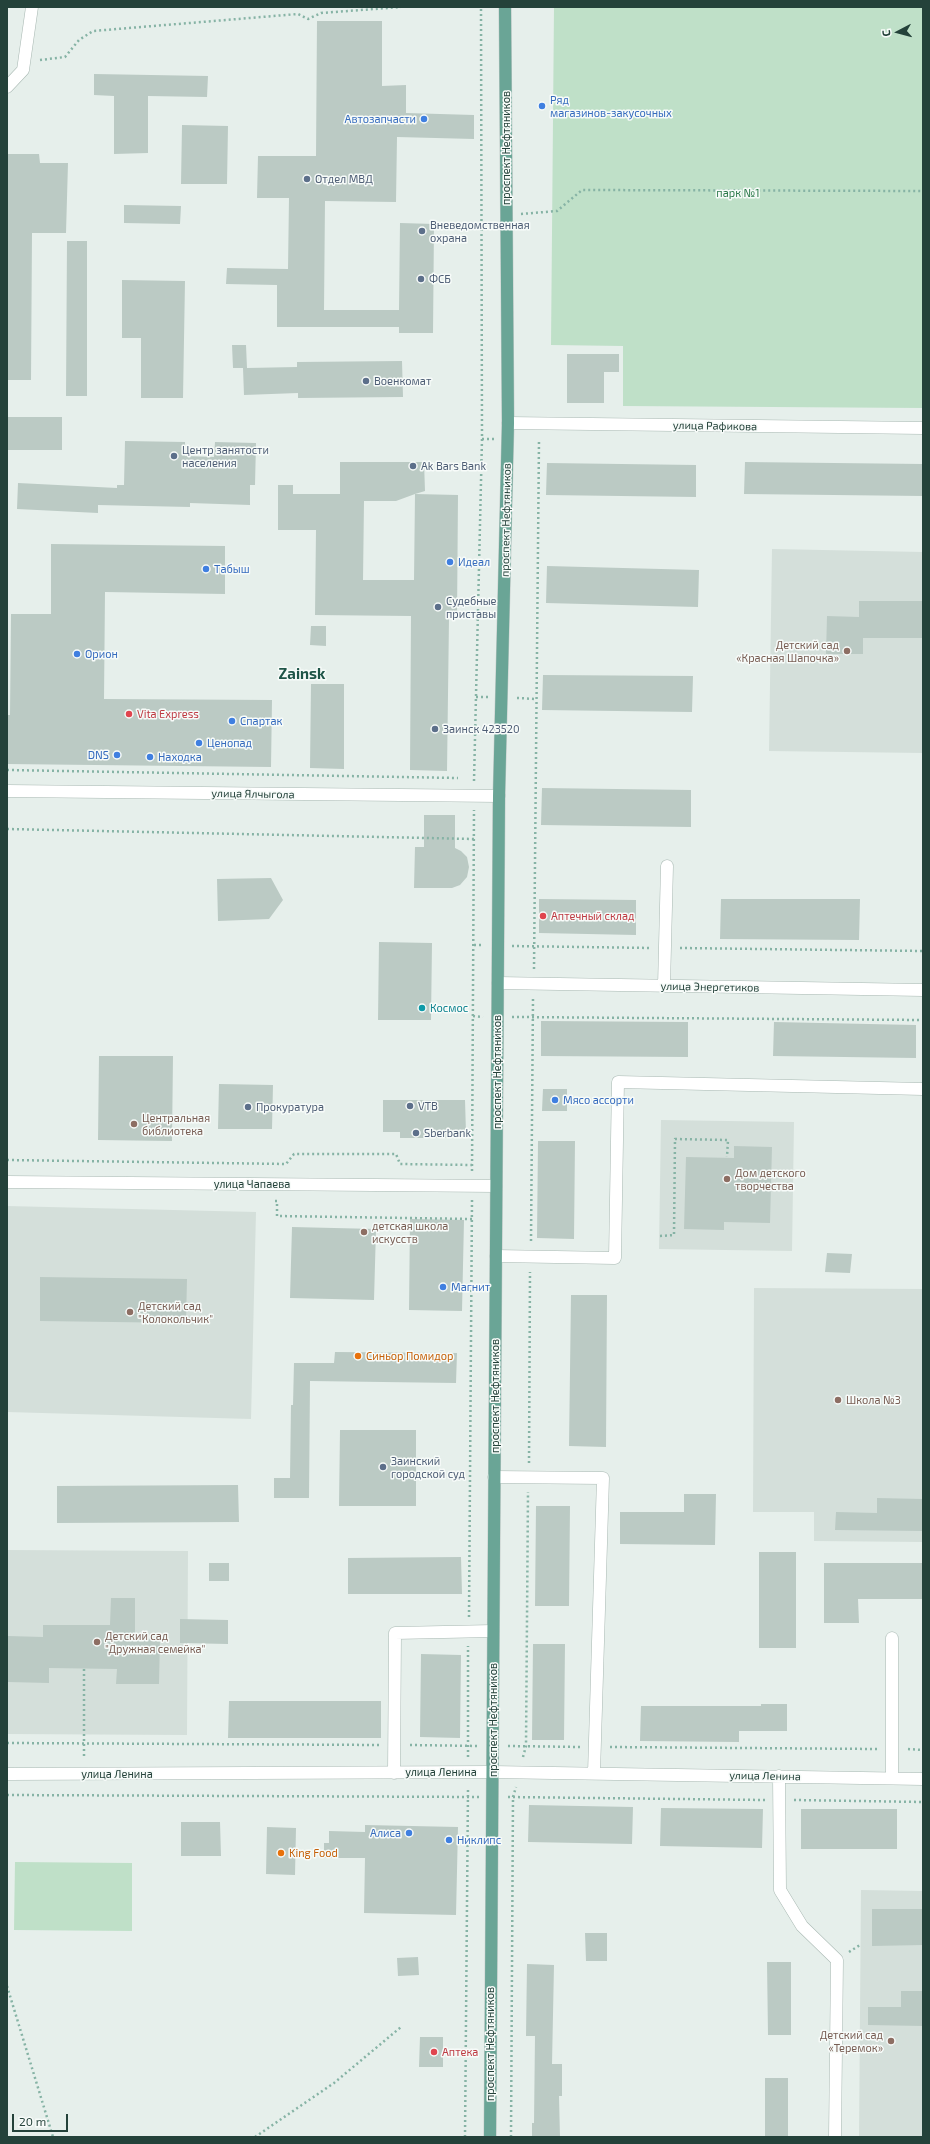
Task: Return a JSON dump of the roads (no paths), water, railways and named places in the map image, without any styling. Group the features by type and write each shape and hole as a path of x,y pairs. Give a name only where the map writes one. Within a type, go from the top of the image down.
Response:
{"main road":[{"name":"проспект Нефтяников","path":"490,2137 499,796 508,423 505,7"}],"street":[{"path":"7,87 23,70 32,7"},
{"name":"улица Рафикова","path":"508,423 923,428"},
{"name":"улица Ялчыгола","path":"7,791 499,796"},
{"path":"664,986 667,866"},
{"name":"улица Энергетиков","path":"498,983 923,990"},
{"path":"496,1256 615,1258 618,1082 923,1089"},
{"name":"улица Чапаева","path":"7,1182 496,1186"},
{"path":"494,1477 603,1478 594,1774"},
{"path":"394,1773 395,1634 493,1631"},
{"path":"892,1638 892,1778"},
{"name":"улица Ленина","path":"7,1774 492,1772 923,1779"},
{"path":"779,1776 780,1890 802,1926 836,1960 835,2137"}],"place":[{"name":"Ряд магазинов-закусочных","path":"542,106"},
{"name":"Автозапчасти","path":"424,119"},
{"name":"Отдел МВД","path":"307,179"},
{"name":"Вневедомственная охрана","path":"422,231"},
{"name":"ФСБ","path":"421,279"},
{"name":"Военкомат","path":"366,381"},
{"name":"Центр занятости населения","path":"174,456"},
{"name":"Ak Bars Bank","path":"413,466"},
{"name":"Идеал","path":"450,562"},
{"name":"Табыш","path":"206,569"},
{"name":"Судебные приставы","path":"438,607"},
{"name":"Детский сад «Красная Шапочка»","path":"847,651"},
{"name":"Орион","path":"77,654"},
{"name":"Vita Express","path":"129,714"},
{"name":"Спартак","path":"232,721"},
{"name":"Заинск 423520","path":"435,729"},
{"name":"Ценопад","path":"199,743"},
{"name":"DNS","path":"117,755"},
{"name":"Находка","path":"150,757"},
{"name":"Аптечный склад","path":"543,916"},
{"name":"Космос","path":"422,1008"},
{"name":"Мясо ассорти","path":"555,1100"},
{"name":"VTB","path":"410,1106"},
{"name":"Прокуратура","path":"248,1107"},
{"name":"Центральная библиотека","path":"134,1124"},
{"name":"Sberbank","path":"416,1133"},
{"name":"Дом детского творчества","path":"727,1179"},
{"name":"детская школа искусств","path":"364,1232"},
{"name":"Магнит","path":"443,1287"},
{"name":"Детский сад \"Колокольчик\"","path":"130,1312"},
{"name":"Синьор Помидор","path":"358,1356"},
{"name":"Школа №3","path":"838,1400"},
{"name":"Заинский городской суд","path":"383,1467"},
{"name":"Детский сад \"Дружная семейка\"","path":"97,1642"},
{"name":"Алиса","path":"409,1833"},
{"name":"Никлипс","path":"449,1840"},
{"name":"King Food","path":"281,1853"},
{"name":"Детский сад «Теремок»","path":"891,2041"},
{"name":"Аптека","path":"434,2052"}],"district":[{"name":"Zainsk","path":"302,674"}],"park label":[{"name":"парк №1","path":"738,193"}]}
